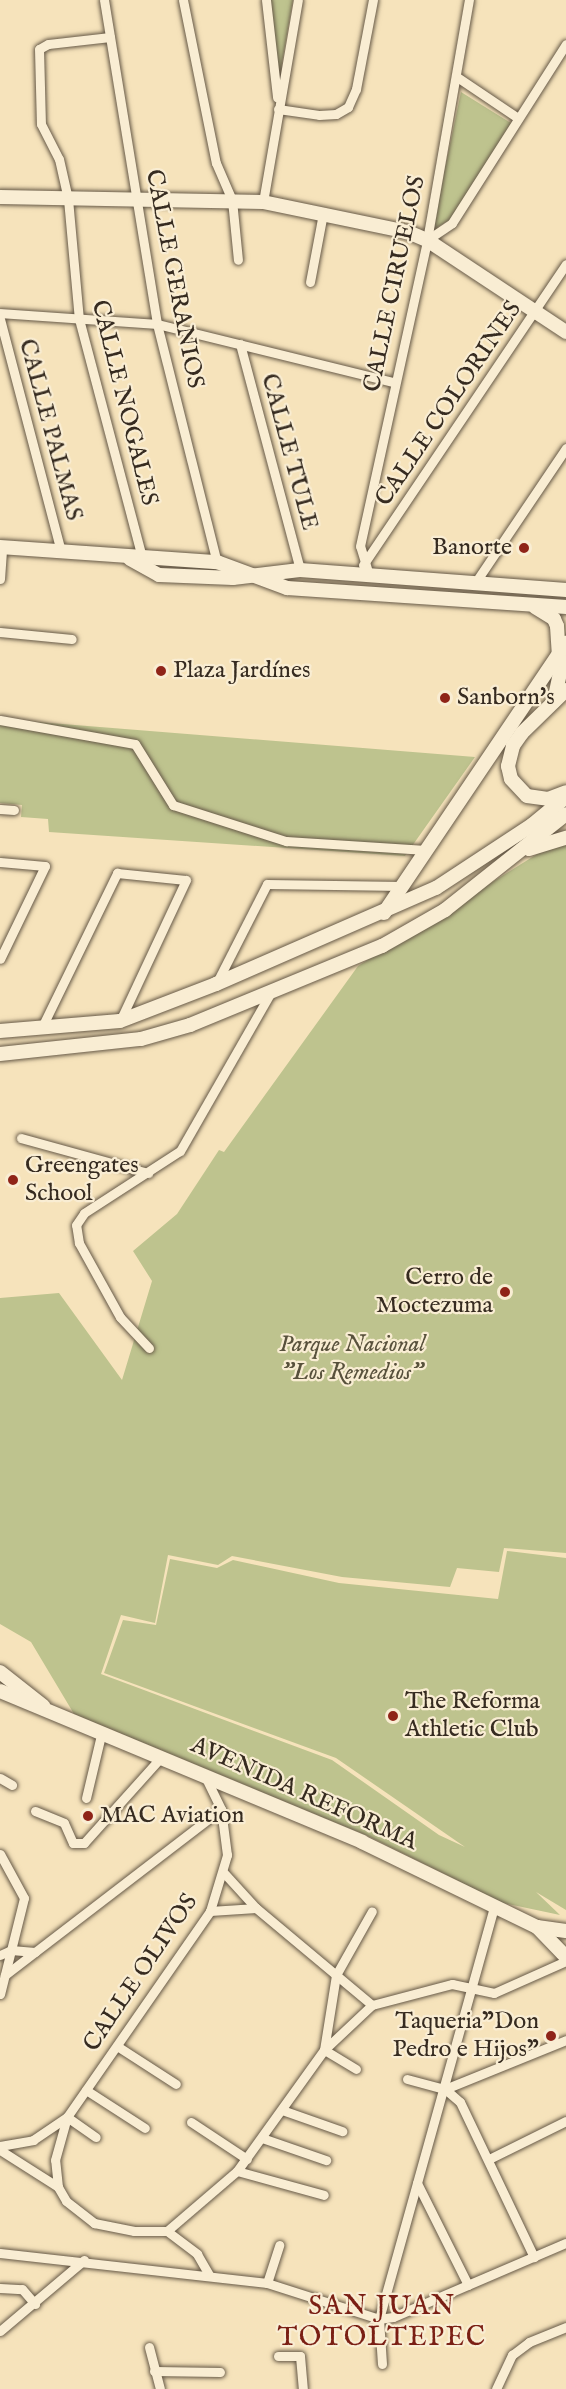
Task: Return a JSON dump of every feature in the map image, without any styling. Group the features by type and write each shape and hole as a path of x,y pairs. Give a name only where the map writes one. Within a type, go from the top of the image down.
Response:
{"main road":[{"path":"0,197 263,202 408,232 426,240 566,332"},
{"path":"1,547 139,561 217,562 287,588 566,607"},
{"path":"139,561 170,576 217,578 300,570 366,570 476,583 566,590"},
{"path":"531,605 554,619 562,648 559,684 553,703"},
{"path":"383,914 562,648"},
{"path":"566,690 522,733 513,746 508,766 511,778 527,796 548,799 566,792"},
{"path":"0,1030 41,1029 120,1021 216,984 383,914 482,861 566,797"},
{"path":"0,1054 141,1039 190,1025 382,946 445,910 566,814"},
{"path":"521,851 566,838"},
{"name":"AVENIDA REFORMA","path":"0,1672 49,1712"},
{"name":"AVENIDA REFORMA","path":"0,1691 162,1756 362,1842 537,1927 566,1931"},
{"name":"AVENIDA REFORMA","path":"537,1927 566,1959"}],"street":[{"name":"CALLE GERANIOS","path":"104,0 139,199 157,324 217,562"},
{"path":"183,0 216,163 232,200 238,260"},
{"path":"266,0 278,109"},
{"path":"263,202 298,0"},
{"path":"278,109 319,115 336,114 348,107 356,89 373,0"},
{"name":"CALLE CIRUELOS","path":"366,570 360,546 393,382 426,240 469,0"},
{"name":"CALLE NOGALES","path":"110,37 48,44 39,49 41,124 59,159 68,199 79,319 139,561"},
{"path":"426,240 452,223 566,44"},
{"path":"457,77 518,118"},
{"path":"309,282 323,213"},
{"name":"CALLE COLORINES","path":"366,570 566,264"},
{"path":"0,313 157,324 393,382"},
{"name":"CALLE PALMAS","path":"0,320 62,552"},
{"name":"CALLE TULE","path":"240,344 300,570"},
{"path":"476,583 566,448"},
{"path":"0,579 1,547"},
{"path":"0,632 72,639"},
{"path":"0,720 135,744 173,805 286,841 426,850"},
{"path":"0,809 14,810"},
{"path":"0,862 45,866 0,959"},
{"path":"41,1029 117,873 186,880 120,1021"},
{"path":"216,984 267,884 402,886"},
{"path":"149,1348 120,1317 79,1243 76,1225 84,1213 180,1151 273,990"},
{"path":"21,1138 148,1173"},
{"path":"86,1798 102,1731"},
{"path":"35,1811 64,1822 73,1843 84,1843 162,1756"},
{"name":"CALLE OLIVOS","path":"58,2187 55,2160 67,2117 210,1911 224,1873 226,1838 220,1809 204,1774"},
{"path":"0,1778 12,1785"},
{"path":"5,1976 220,1809"},
{"path":"0,1854 24,1898 0,1994"},
{"path":"224,1873 256,1908 372,2005"},
{"path":"382,2364 379,2319 445,2089 469,1988 494,1906"},
{"path":"210,1911 256,1908"},
{"path":"324,2050 336,1975 372,1911"},
{"path":"0,1955 11,1950 35,1952"},
{"path":"167,2231 248,2159 324,2050 372,2005 433,1987 452,1984 494,1993 566,1959"},
{"path":"445,2089 566,2040"},
{"path":"117,2046 176,2084"},
{"path":"324,2050 356,2069"},
{"path":"407,2079 445,2089 460,2102 534,2257"},
{"path":"86,2090 145,2128"},
{"path":"282,2110 342,2131"},
{"path":"67,2117 96,2137"},
{"name":"CALLE OLIVOS","path":"0,2148 33,2140 67,2117"},
{"path":"489,2159 566,2121"},
{"path":"191,2122 248,2159"},
{"path":"262,2138 326,2160"},
{"path":"0,2148 58,2187 72,2208 94,2223 134,2231 167,2231 202,2259 209,2275"},
{"path":"237,2171 324,2195"},
{"path":"417,2183 468,2284"},
{"path":"0,2253 84,2260 267,2283 379,2319 393,2317 566,2243"},
{"path":"267,2283 279,2245"},
{"path":"0,2331 35,2304 84,2260"},
{"path":"0,2288 22,2289 35,2304"},
{"path":"496,2389 512,2355 529,2342 566,2327"},
{"path":"149,2347 160,2389"},
{"path":"278,2356 300,2356 303,2389"},
{"path":"154,2371 219,2372"}],"green space":[{"path":"269,0 293,0 278,86"},
{"path":"461,92 511,123 450,220 432,230"},
{"path":"0,719 475,757 405,856 49,832 48,819 21,817 22,805 0,803"},
{"name":"Parque Nacional \"Los Remedios\"","path":"566,845 566,1553 504,1548 499,1572 457,1568 450,1587 342,1577 232,1556 218,1565 168,1555 155,1623 121,1615 101,1674 332,1760 439,1835 465,1847 336,1758 104,1673 123,1620 156,1625 170,1559 217,1568 233,1560 339,1583 498,1599 507,1551 566,1558 566,1910 536,1892 560,1915 503,1903 368,1836 74,1714 31,1642 0,1624 0,1298 59,1293 122,1380 152,1281 133,1251 177,1214 219,1150 224,1152 358,966 542,851"}],"place":[{"name":"Banorte","path":"524,548"},
{"name":"Plaza Jardínes","path":"161,671"},
{"name":"Sanborn's","path":"445,698"},
{"name":"Greengates School","path":"13,1180"},
{"name":"Cerro de Moctezuma","path":"505,1292"},
{"name":"The Reforma Athletic Club","path":"393,1716"},
{"name":"MAC Aviation","path":"88,1816"},
{"name":"Taqueria\"Don Pedro e Hijos\"","path":"551,2036"}],"district":[{"name":"SAN JUAN TOTOLTEPEC","path":"382,2322"}]}
